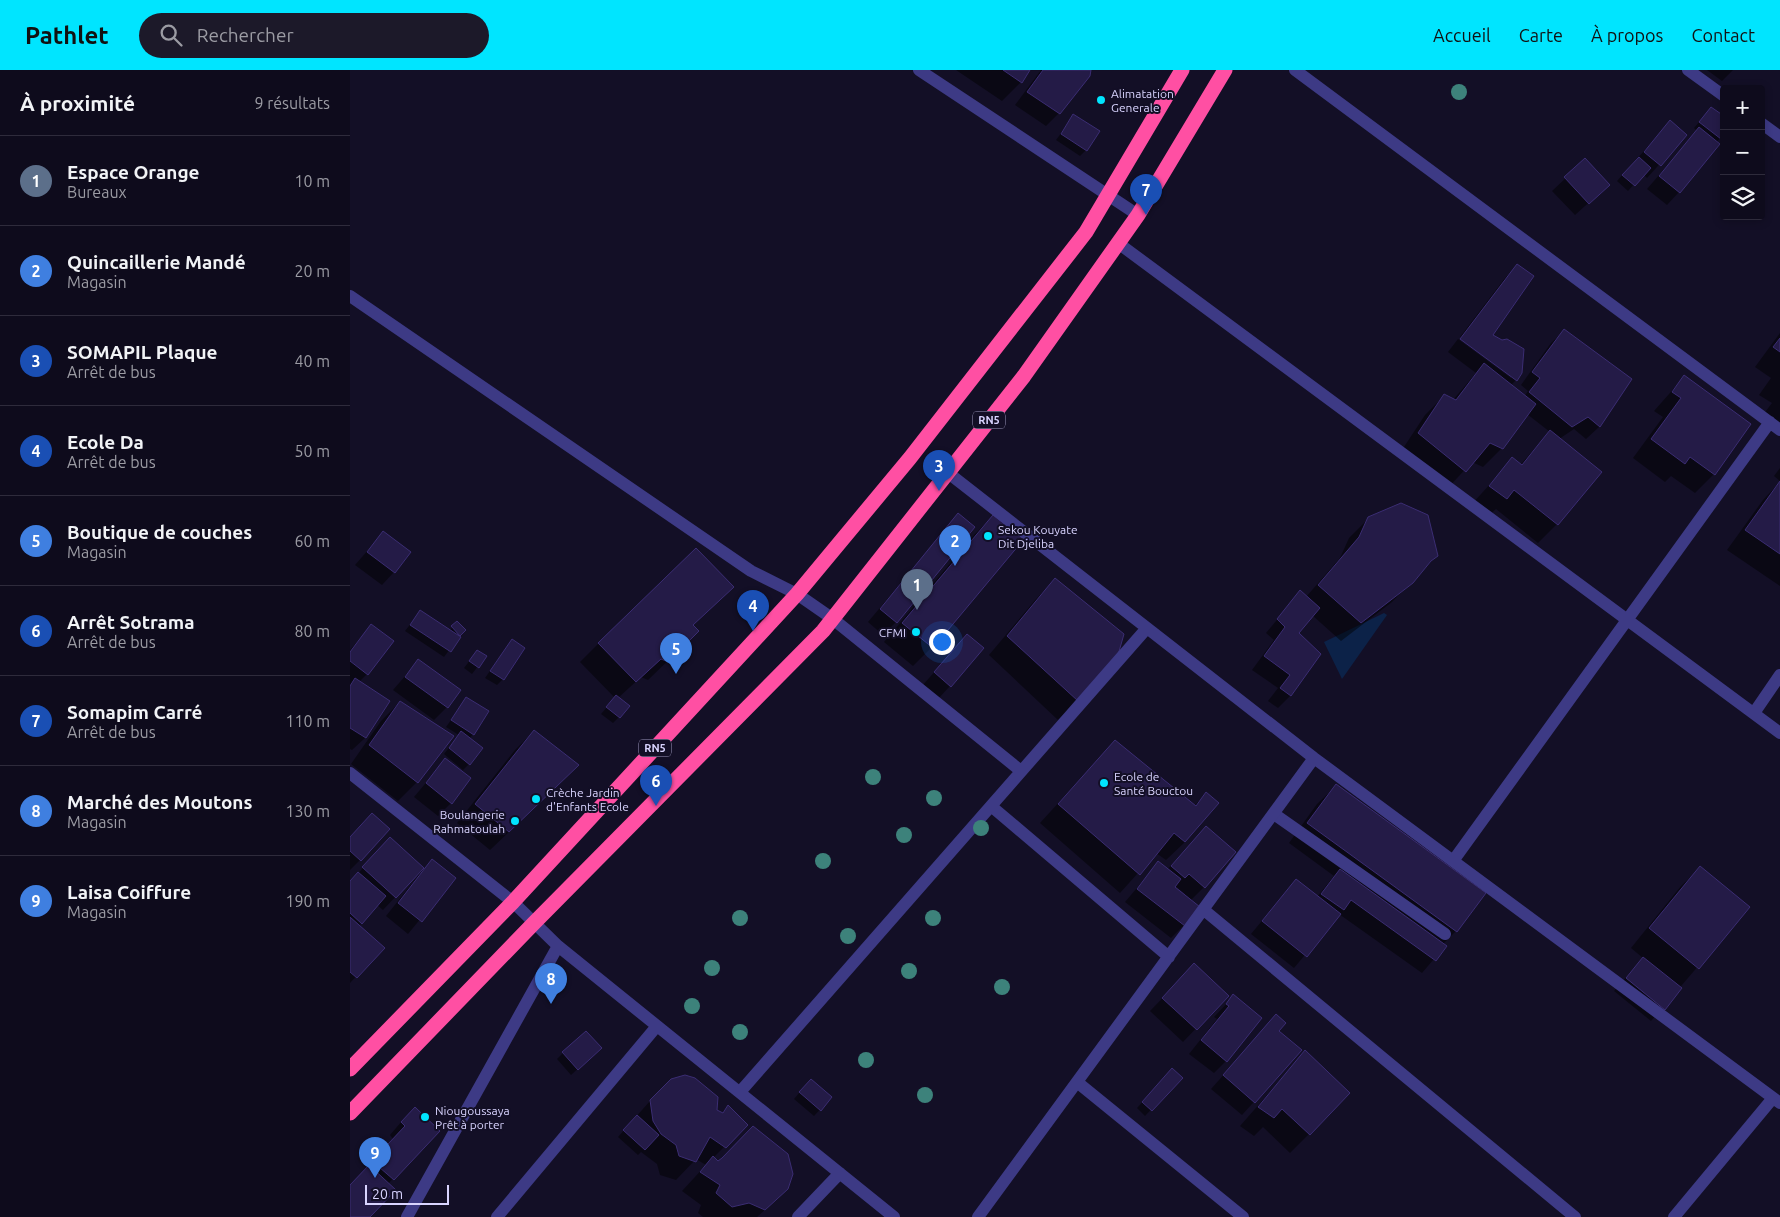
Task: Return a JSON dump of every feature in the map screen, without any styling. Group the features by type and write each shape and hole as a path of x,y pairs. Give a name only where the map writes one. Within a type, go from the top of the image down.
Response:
{"highway":[{"name":"RN5","path":"350,1069 513,902 798,594 994,352 1086,232 1182,70"},
{"name":"RN5","path":"350,1113 534,923 823,631 1024,376 1138,215 1225,70"}],"street":[{"path":"919,70 1106,196 1138,215"},
{"path":"1295,70 1775,426 1628,620 1453,861"},
{"path":"1688,70 1720,93"},
{"path":"1765,126 1780,137"},
{"path":"1118,243 1780,732"},
{"path":"350,296 751,571 798,594 833,619 1021,772"},
{"path":"947,472 1314,758 1776,1100 1674,1217"},
{"path":"740,1092 1147,628"},
{"path":"1754,713 1780,675"},
{"path":"978,1217 1314,758"},
{"path":"350,773 513,902 558,946 894,1217"},
{"path":"991,806 1169,956"},
{"path":"1274,814 1445,934"},
{"path":"1204,910 1575,1217"},
{"path":"407,1217 558,946"},
{"path":"497,1217 657,1026"},
{"path":"1077,1082 1243,1217"},
{"path":"798,1217 840,1173"}],"water":[{"path":"1384,613 1387,615 1342,679 1324,642"}],"building":[{"path":"1003,70 1030,70 1022,83"},
{"path":"1043,70 1091,70 1090,76 1060,114 1027,92"},
{"path":"1711,107 1720,113 1720,138 1699,122"},
{"path":"1073,114 1100,131 1087,151 1061,134"},
{"path":"1670,120 1687,135 1661,166 1644,152"},
{"path":"1699,127 1720,144 1680,193 1659,176"},
{"path":"1639,157 1651,168 1635,186 1622,175"},
{"path":"1585,158 1610,185 1589,204 1564,177"},
{"path":"1517,264 1534,276 1493,335 1502,340 1507,339 1524,349 1522,373 1517,381 1460,339"},
{"path":"1564,329 1632,379 1600,427 1588,417 1572,427 1529,392 1540,378 1532,372"},
{"path":"1780,338 1780,352 1773,347"},
{"path":"1484,363 1536,404 1503,449 1490,443 1466,472 1418,433 1444,394 1456,400"},
{"path":"1684,375 1751,424 1715,475 1690,457 1685,464 1651,439 1681,398 1672,392"},
{"path":"1550,430 1602,472 1558,525 1514,490 1507,499 1489,486 1512,457 1522,465"},
{"path":"1780,481 1780,554 1745,530"},
{"path":"1401,503 1428,515 1438,556 1431,561 1413,583 1361,623 1318,585 1359,537 1368,517"},
{"path":"958,513 975,527 897,623 880,609"},
{"path":"993,515 1024,539 933,648 902,623"},
{"path":"383,531 411,552 395,573 367,552"},
{"path":"696,548 734,587 693,625 699,631 668,662 661,659 636,682 598,643"},
{"path":"1055,578 1124,634 1116,662 1078,701 1007,636"},
{"path":"1300,590 1320,608 1299,633 1321,654 1291,696 1280,688 1290,675 1264,656 1285,627 1277,619"},
{"path":"420,610 461,637 451,652 410,625"},
{"path":"457,621 466,630 460,636 451,626"},
{"path":"371,624 394,641 368,675 350,661 350,652"},
{"path":"967,634 984,648 951,687 934,672"},
{"path":"512,639 525,648 504,680 490,671"},
{"path":"477,650 487,656 479,668 469,661"},
{"path":"418,659 461,690 448,708 405,677"},
{"path":"355,678 390,701 366,738 350,728 350,686"},
{"path":"616,695 630,706 620,718 606,707"},
{"path":"466,697 489,711 474,735 451,720"},
{"path":"400,701 454,736 418,783 369,745"},
{"path":"534,730 579,765 509,832 475,804"},
{"path":"461,731 483,748 470,765 449,748"},
{"path":"1115,740 1196,806 1206,792 1219,803 1185,842 1174,833 1140,875 1058,804"},
{"path":"445,758 471,778 452,804 426,783"},
{"path":"1336,784 1486,893 1457,932 1307,823"},
{"path":"372,813 390,829 361,861 350,851 350,837"},
{"path":"1206,826 1236,852 1205,888 1189,874 1185,878 1171,866"},
{"path":"390,837 424,868 396,898 362,867"},
{"path":"432,859 456,878 422,922 398,903"},
{"path":"1158,861 1181,879 1175,887 1200,907 1185,926 1137,889"},
{"path":"1700,866 1750,907 1699,969 1649,928"},
{"path":"1340,869 1447,946 1436,961 1351,900 1344,910 1321,894"},
{"path":"358,872 386,896 362,924 350,913 350,881"},
{"path":"1296,879 1341,914 1307,957 1262,921"},
{"path":"350,917 385,948 357,978 350,972"},
{"path":"1643,957 1682,988 1665,1010 1626,978"},
{"path":"1194,963 1229,996 1197,1030 1162,998"},
{"path":"1233,994 1262,1018 1227,1062 1201,1040 1229,1006 1226,1004"},
{"path":"1276,1014 1286,1023 1279,1031 1302,1050 1255,1103 1223,1075"},
{"path":"586,1031 602,1048 578,1070 562,1052"},
{"path":"1305,1050 1350,1093 1310,1135 1282,1109 1274,1118 1258,1107"},
{"path":"1172,1068 1183,1078 1152,1111 1142,1102"},
{"path":"685,1075 695,1078 718,1097 717,1110 723,1113 728,1105 748,1125 726,1148 710,1137 696,1162 679,1156 676,1145 661,1134 653,1121 650,1100 671,1079"},
{"path":"811,1079 832,1097 821,1111 799,1092"},
{"path":"415,1107 440,1131 394,1180 372,1161 405,1126 401,1122"},
{"path":"637,1115 659,1135 645,1150 623,1130"},
{"path":"753,1126 788,1154 793,1174 788,1189 765,1210 749,1203 732,1207 716,1193 720,1185 700,1172 713,1156 718,1161 722,1158"},
{"path":"369,1165 396,1190 370,1217 350,1217 350,1185"}],"place":[{"name":"Alimatation Generale","path":"1101,100"},
{"name":"Somapim Carré","path":"1146,215"},
{"name":"SOMAPIL Plaque","path":"939,491"},
{"name":"Sekou Kouyate Dit Djeliba","path":"988,536"},
{"name":"Quincaillerie Mandé","path":"955,566"},
{"name":"Espace Orange","path":"917,610"},
{"name":"Ecole Da","path":"753,631"},
{"name":"CFMI","path":"916,632"},
{"name":"Boutique de couches","path":"676,674"},
{"name":"Ecole de Santé Bouctou","path":"1104,783"},
{"name":"Crèche Jardin d'Enfants Ecole","path":"536,799"},
{"name":"Arrêt Sotrama","path":"656,806"},
{"name":"Boulangerie Rahmatoulah","path":"515,821"},
{"name":"Marché des Moutons","path":"551,1004"},
{"name":"Niougoussaya Prêt à porter","path":"425,1117"},
{"name":"Laisa Coiffure","path":"375,1178"}]}
